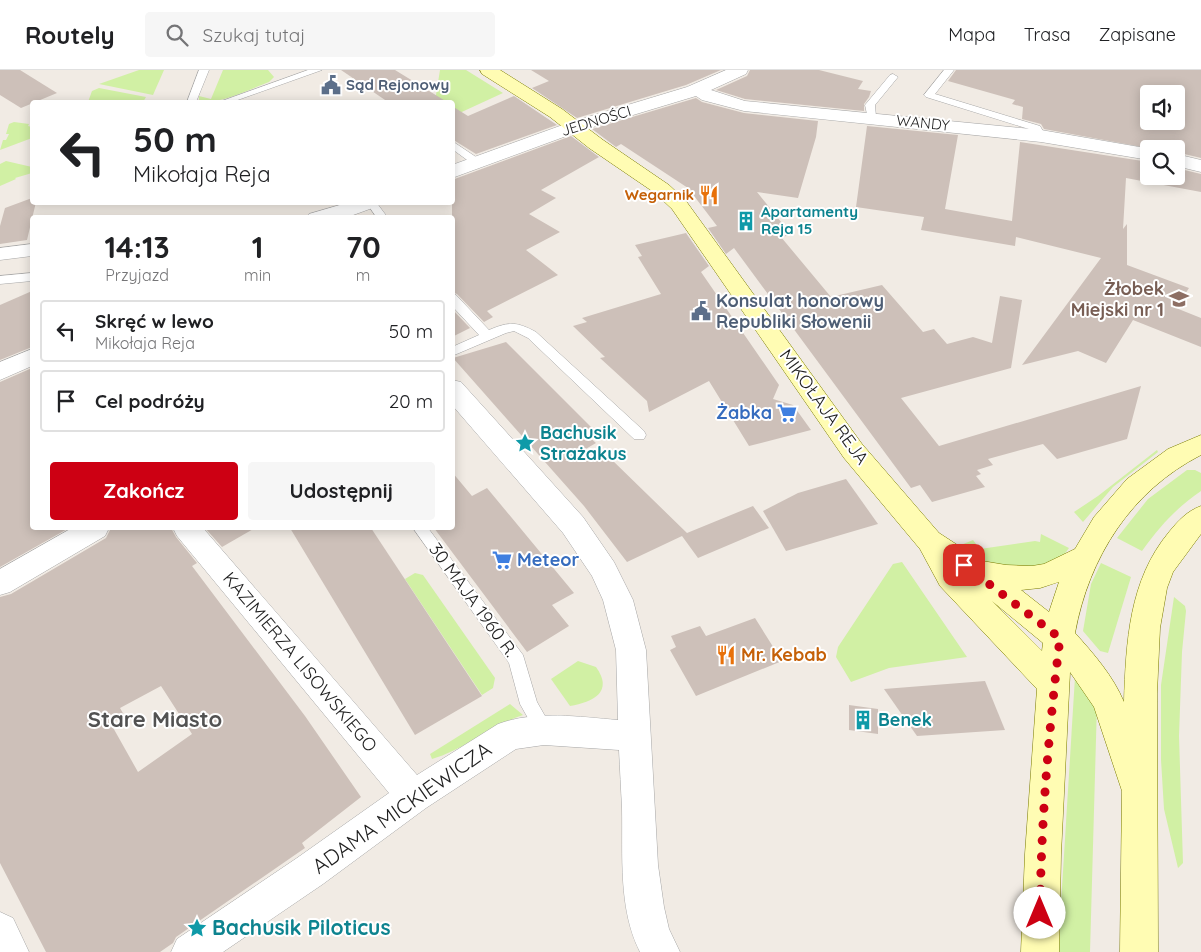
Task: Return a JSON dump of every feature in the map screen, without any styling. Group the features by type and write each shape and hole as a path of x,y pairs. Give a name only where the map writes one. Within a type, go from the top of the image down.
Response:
{"street":[{"name":"JEDNOŚCI","path":"455,171 574,127 702,88 740,70"},
{"name":"MIKOŁAJA REJA","path":"497,71 662,189 686,214 853,451 929,541 950,578 1054,684"},
{"name":"WANDY","path":"702,88 702,92 708,96 744,106 1041,136 1140,152"},
{"path":"1185,162 1201,166"},
{"path":"330,215 365,205"},
{"path":"0,254 30,250"},
{"path":"0,372 30,358"},
{"path":"455,391 573,525 606,575 618,600 631,650 640,865 645,907 652,936 661,952"},
{"path":"1040,952 1040,873 1054,684 1060,638 1070,593 1094,538 1122,499 1151,474 1197,450"},
{"path":"1139,952 1141,681 1146,624 1150,598 1159,571 1179,541 1201,517"},
{"path":"0,583 92,530"},
{"name":"KAZIMIERZA LISOWSKIEGO","path":"189,530 388,768 414,796"},
{"name":"MIKOŁAJA REJA","path":"929,541 975,571 1060,638 1083,664 1108,701 1139,790"},
{"path":"975,571 998,577 1024,580 1050,574 1085,557"},
{"name":"ADAMA MICKIEWICZA","path":"214,941 414,796 510,735 544,730 636,736"}],"lane":[{"path":"192,100 204,70"},
{"path":"230,100 317,70"},
{"path":"949,70 928,95 1036,128 1041,136"},
{"path":"865,117 870,105 893,77"},
{"path":"455,146 478,163"},
{"path":"373,205 381,215"},
{"path":"0,280 30,278"},
{"path":"455,301 487,336"},
{"path":"455,351 504,329 516,327 532,335 639,434"},
{"name":"30 MAJA 1960 R.","path":"421,530 517,660 529,704 544,730"}],"green space":[{"path":"139,70 164,70 153,95 99,84"},
{"path":"223,70 268,70 274,77 269,82 225,99 199,100 199,96 211,99"},
{"path":"440,70 466,70 503,93 455,115 455,100 423,100 436,95"},
{"path":"99,88 146,97 144,100 89,100 92,91"},
{"path":"14,122 29,124 30,139 0,150 3,140 6,140 9,134 6,134 9,124"},
{"path":"6,161 30,167 30,174 15,178 0,186 0,164"},
{"path":"1157,450 1158,452 1113,487 1083,522 1074,512 1098,496"},
{"path":"1187,470 1195,470 1201,473 1201,491 1183,504 1169,518 1142,551 1117,538 1148,499"},
{"path":"1041,534 1069,548 1061,559 1034,569 985,563 956,547 973,540 980,549 1035,541 1040,542"},
{"path":"902,562 967,657 889,668 851,682 836,657 838,647 893,564"},
{"path":"1101,563 1131,577 1108,653 1100,651 1083,631 1091,584"},
{"path":"415,573 423,575 495,678 493,688 482,695 405,579"},
{"path":"1174,597 1185,606 1186,611 1182,652 1179,736 1183,863 1178,868 1164,809 1161,760 1161,685"},
{"path":"578,661 596,667 603,683 602,689 586,702 570,706 551,679"},
{"path":"1075,677 1097,704 1090,952 1058,952"},
{"path":"510,704 523,715 444,755 432,759 430,754"}],"building":[{"path":"0,70 20,70 57,93 40,100 30,100 30,104 21,108 0,95"},
{"path":"341,70 395,70 444,100 385,100"},
{"path":"531,70 721,70 686,85 577,118 532,88 549,81"},
{"path":"750,70 819,70 863,81 858,89 871,91 864,104 864,111 745,99 716,90 747,76"},
{"path":"956,70 1201,70 1201,158 1185,154 1185,140 1140,140 1140,147 1044,129 1041,124 1022,119 1023,107 1012,104 1015,100 948,81"},
{"path":"514,96 557,125 476,154 455,141 455,108 468,116"},
{"path":"696,98 702,102 744,113 818,121 816,137 798,198 757,192 774,213 786,210 777,217 792,235 781,237 831,297 882,285 923,332 934,329 947,344 973,337 992,343 1000,296 1022,300 1011,368 901,398 939,446 1141,386 1127,439 1057,459 1043,444 988,459 993,465 977,470 981,474 976,476 985,487 932,502 920,485 911,488 734,248 726,254 708,228 717,226 688,188 621,144 616,147 592,129"},
{"path":"867,126 958,135 945,209 1012,221 1020,142 1140,161 1140,181 1126,178 1123,229 1127,224 1127,265 1189,288 1176,308 1201,318 1201,347 1133,320 1106,363 1078,351 1022,365 1101,258 1016,237 1015,246 921,230 924,217 856,207"},
{"path":"571,136 599,157 541,190 556,198 529,214 560,232 526,250 558,275 487,311 493,317 484,322 455,293 455,215 452,215 452,205 455,205 455,179"},
{"path":"1185,170 1201,174 1201,192 1164,185 1185,185"},
{"path":"30,199 30,205 35,205 33,215 30,215 27,240 0,244 0,226 5,208"},
{"path":"686,233 709,266 701,272 779,385 773,399 793,405 811,430 749,446 709,381 649,412 647,401 600,358 605,357 573,326 587,322 582,318 661,294 638,257 642,256 635,245"},
{"path":"30,292 30,348 0,360 0,305"},
{"path":"455,312 470,328 455,336"},
{"path":"506,342 596,432 588,436 596,443 565,461 610,458 687,533 753,506 769,528 698,558 682,536 627,562 584,506 455,360 455,357"},
{"path":"30,369 30,530 65,530 0,567 0,382"},
{"name":"Meteor","path":"455,476 472,496 487,488 574,593 552,605 569,626 527,652 436,530 455,530"},
{"path":"846,479 878,524 786,551 763,511 798,493"},
{"path":"110,530 172,530 197,563 192,566 305,716 361,797 302,843 305,848 176,937 173,943 160,952 46,952 0,863 0,597 11,594 106,538","holes":["161,686 192,734 138,772 111,724 124,715 120,708"]},
{"path":"207,530 252,530 222,547"},
{"path":"291,530 372,530 482,696 415,735"},
{"name":"Mr. Kebab","path":"755,618 782,661 696,696 670,650 676,647 671,636 700,626 706,636"},
{"path":"985,681 1005,730 917,736 884,689"},
{"name":"Benek","path":"849,705 878,709 878,734 849,730"}],"place":[{"name":"Sąd Rejonowy","path":"331,85"},
{"name":"Wegarnik","path":"709,195"},
{"name":"Apartamenty Reja 15","path":"746,221"},
{"name":"Żłobek Miejski nr 1","path":"1179,299"},
{"name":"Konsulat honorowy Republiki Słowenii","path":"701,311"},
{"name":"Żabka","path":"787,413"},
{"name":"Bachusik Strażakus","path":"525,443"},
{"name":"Meteor","path":"502,560"},
{"name":"Mr. Kebab","path":"726,655"},
{"name":"Benek","path":"863,720"},
{"name":"Bachusik Piloticus","path":"197,928"}],"district":[{"name":"Stare Miasto","path":"155,719"}],"route":[{"path":"964,565 975,571 1060,638 1054,684 1040,873 1040,913"}]}
